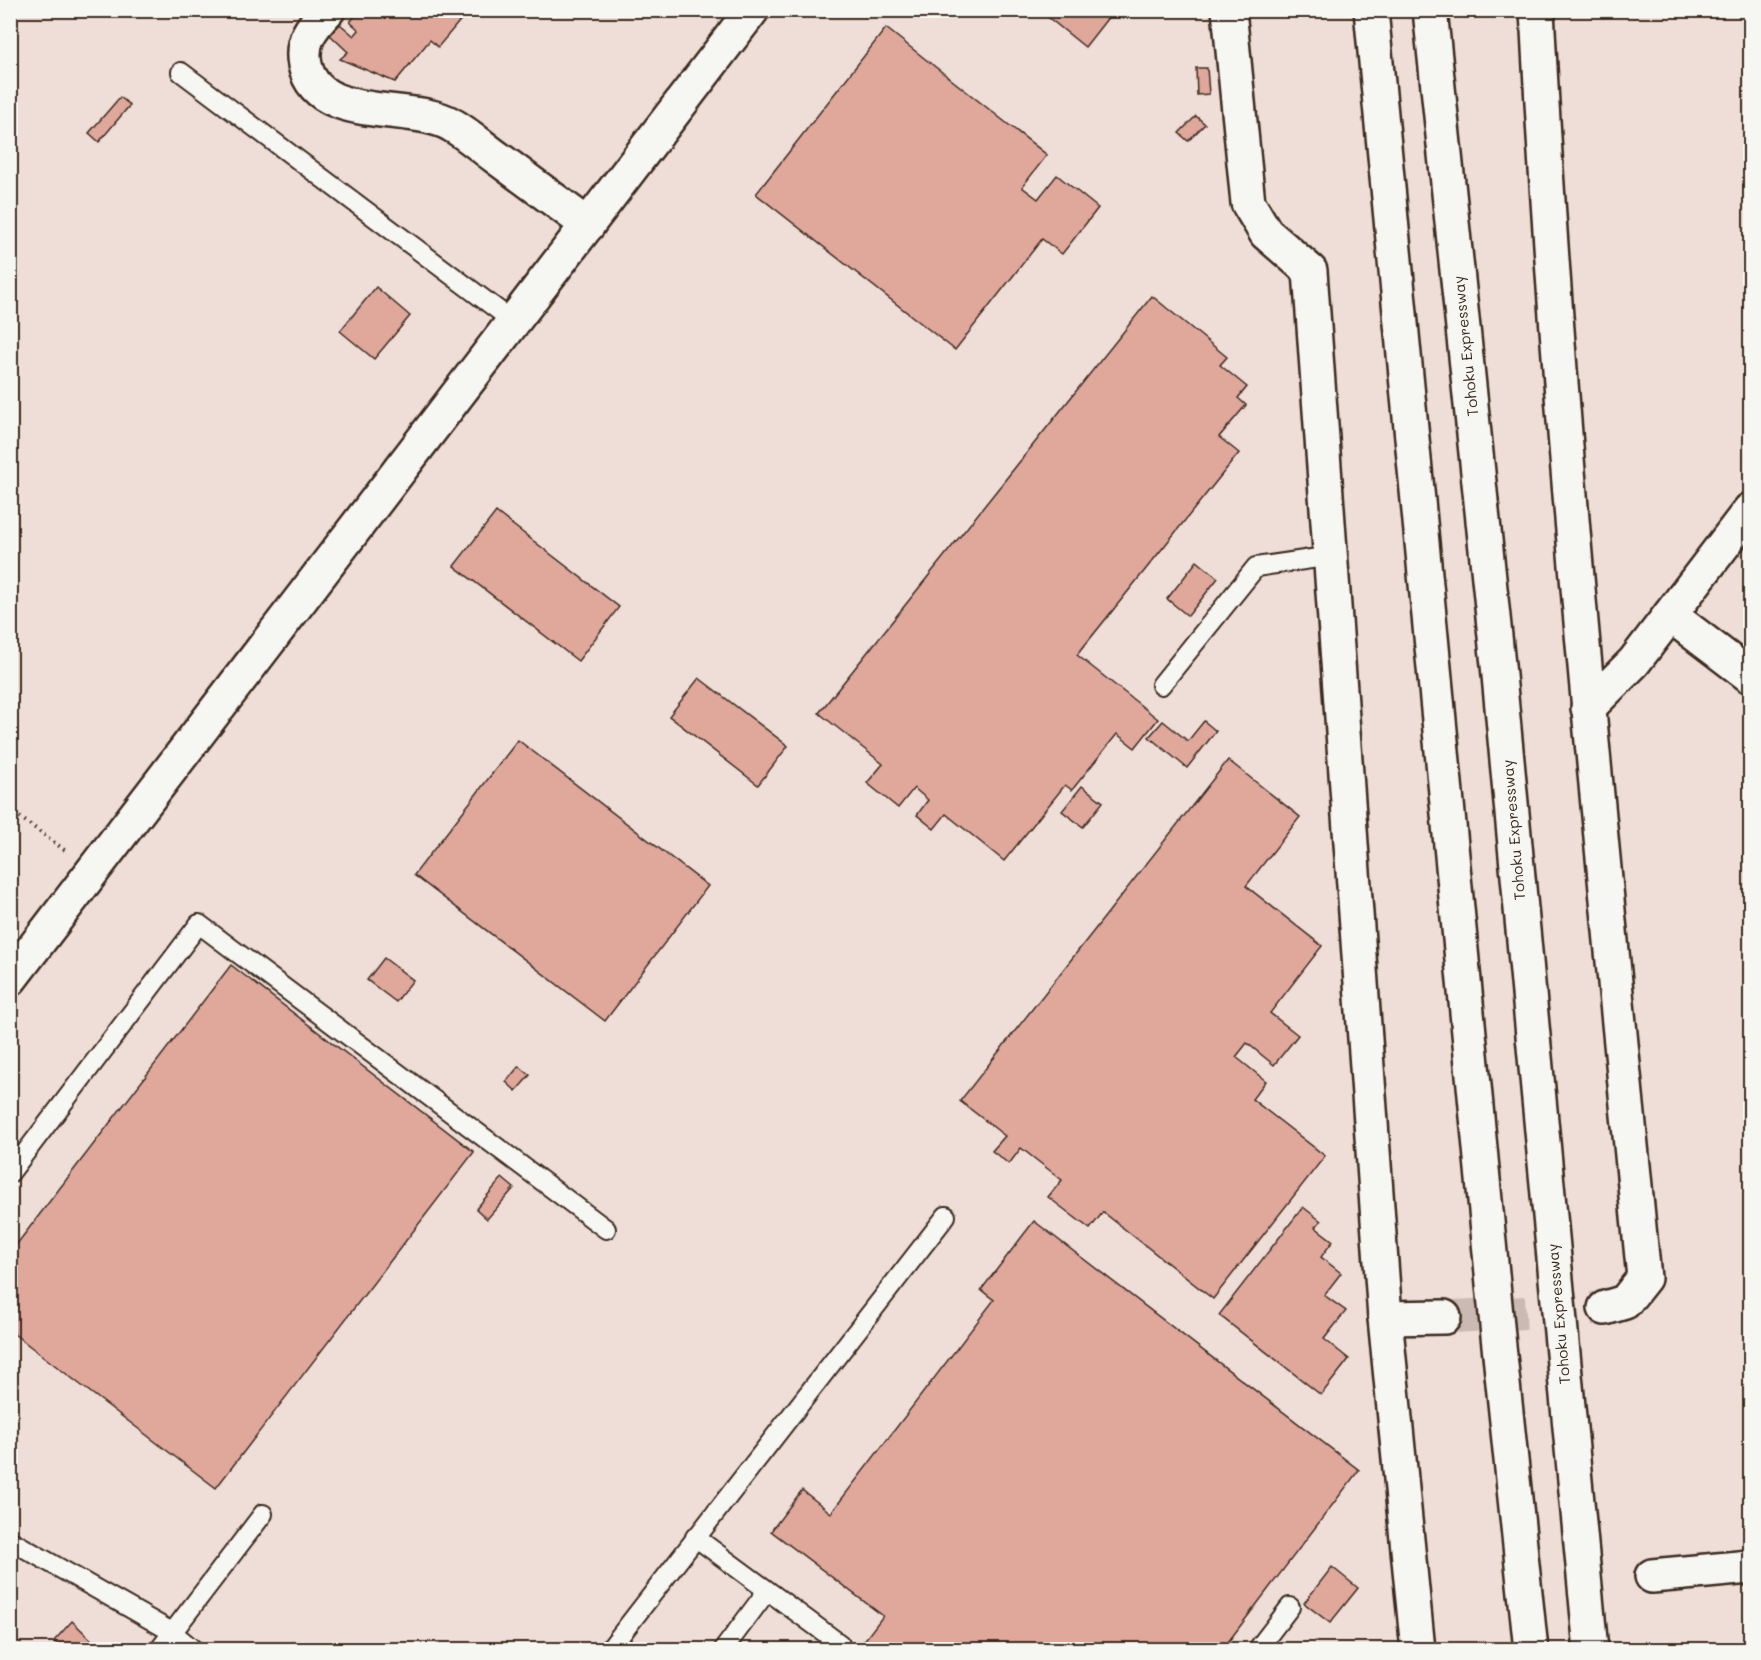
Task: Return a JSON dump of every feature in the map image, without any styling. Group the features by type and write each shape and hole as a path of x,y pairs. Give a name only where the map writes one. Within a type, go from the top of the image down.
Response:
{"main road":[{"path":"328,10 306,35 304,47 307,74 322,93 342,102 387,113 421,115 451,124 588,225"},
{"path":"10,979 752,10"},
{"path":"1230,10 1248,203 1266,233 1310,272 1385,1318 1418,1650"},
{"path":"1371,10 1497,1324 1531,1650"},
{"name":"Tohoku Expressway","path":"1430,10 1498,665 1592,1650"},
{"path":"1538,10 1547,214 1588,708 1644,1278 1625,1302 1605,1308"},
{"path":"1588,708 1634,662 1750,510"},
{"path":"1670,615 1750,676"},
{"path":"1385,1318 1444,1317"},
{"path":"1652,1576 1750,1567"}],"lane":[{"path":"181,72 514,322"},
{"path":"1161,685 1256,567 1332,556"},
{"path":"10,1173 199,924 606,1229"},
{"path":"609,1650 694,1537 946,1216"},
{"path":"159,1650 262,1514"},
{"path":"694,1537 840,1644"},
{"path":"10,1540 172,1632 194,1650"},
{"path":"723,1650 767,1591"},
{"path":"1257,1650 1290,1607"}],"path":[{"path":"10,810 93,872"}],"building":[{"path":"360,10 469,10 438,47 430,40 395,82 340,59 348,52 330,35 340,24 354,36 359,30 350,22"},
{"path":"1039,10 1114,10 1085,47"},
{"path":"886,28 1047,155 1022,187 1038,199 1057,175 1098,208 1062,254 1042,239 955,350 756,194"},
{"path":"1196,68 1207,68 1209,94 1197,95"},
{"path":"120,97 130,105 99,142 89,133"},
{"path":"1196,116 1205,124 1188,141 1179,133"},
{"path":"376,287 410,316 374,359 340,331"},
{"path":"1152,296 1227,357 1220,365 1247,387 1238,398 1246,405 1219,437 1239,453 1077,655 1158,719 1135,748 1117,734 1072,790 1065,785 1004,861 946,814 934,829 917,815 928,800 914,788 898,808 867,783 883,764 819,713"},
{"path":"496,512 619,607 578,661 454,566"},
{"path":"1197,561 1218,578 1188,616 1167,599"},
{"path":"699,678 788,746 758,785 669,716"},
{"path":"1163,721 1188,741 1204,721 1216,731 1187,768 1149,737"},
{"path":"518,740 708,886 605,1021 414,875"},
{"path":"1228,760 1300,817 1246,886 1322,946 1270,1013 1298,1035 1274,1065 1247,1043 1236,1057 1266,1081 1252,1099 1325,1156 1213,1299 1103,1212 1090,1229 1048,1197 1062,1180 1021,1148 1009,1164 992,1151 1005,1136 960,1101"},
{"path":"1082,786 1103,802 1083,827 1062,811"},
{"path":"384,958 413,980 396,1002 367,980"},
{"path":"231,965 474,1152 216,1488 10,1331 10,1253"},
{"path":"519,1066 530,1075 516,1091 506,1082"},
{"path":"502,1178 514,1188 487,1219 476,1209"},
{"path":"1303,1207 1321,1221 1315,1227 1333,1241 1321,1257 1341,1273 1324,1295 1346,1311 1324,1339 1349,1359 1321,1395 1219,1315"},
{"path":"1034,1221 1359,1470 1222,1650 857,1650 883,1616 771,1531 802,1490 831,1513 994,1300 981,1290"},
{"path":"1332,1567 1358,1588 1330,1623 1304,1603"},
{"path":"72,1621 102,1650 63,1650 54,1641"}],"tunnel":[{"path":"1444,1317 1605,1308"}]}
